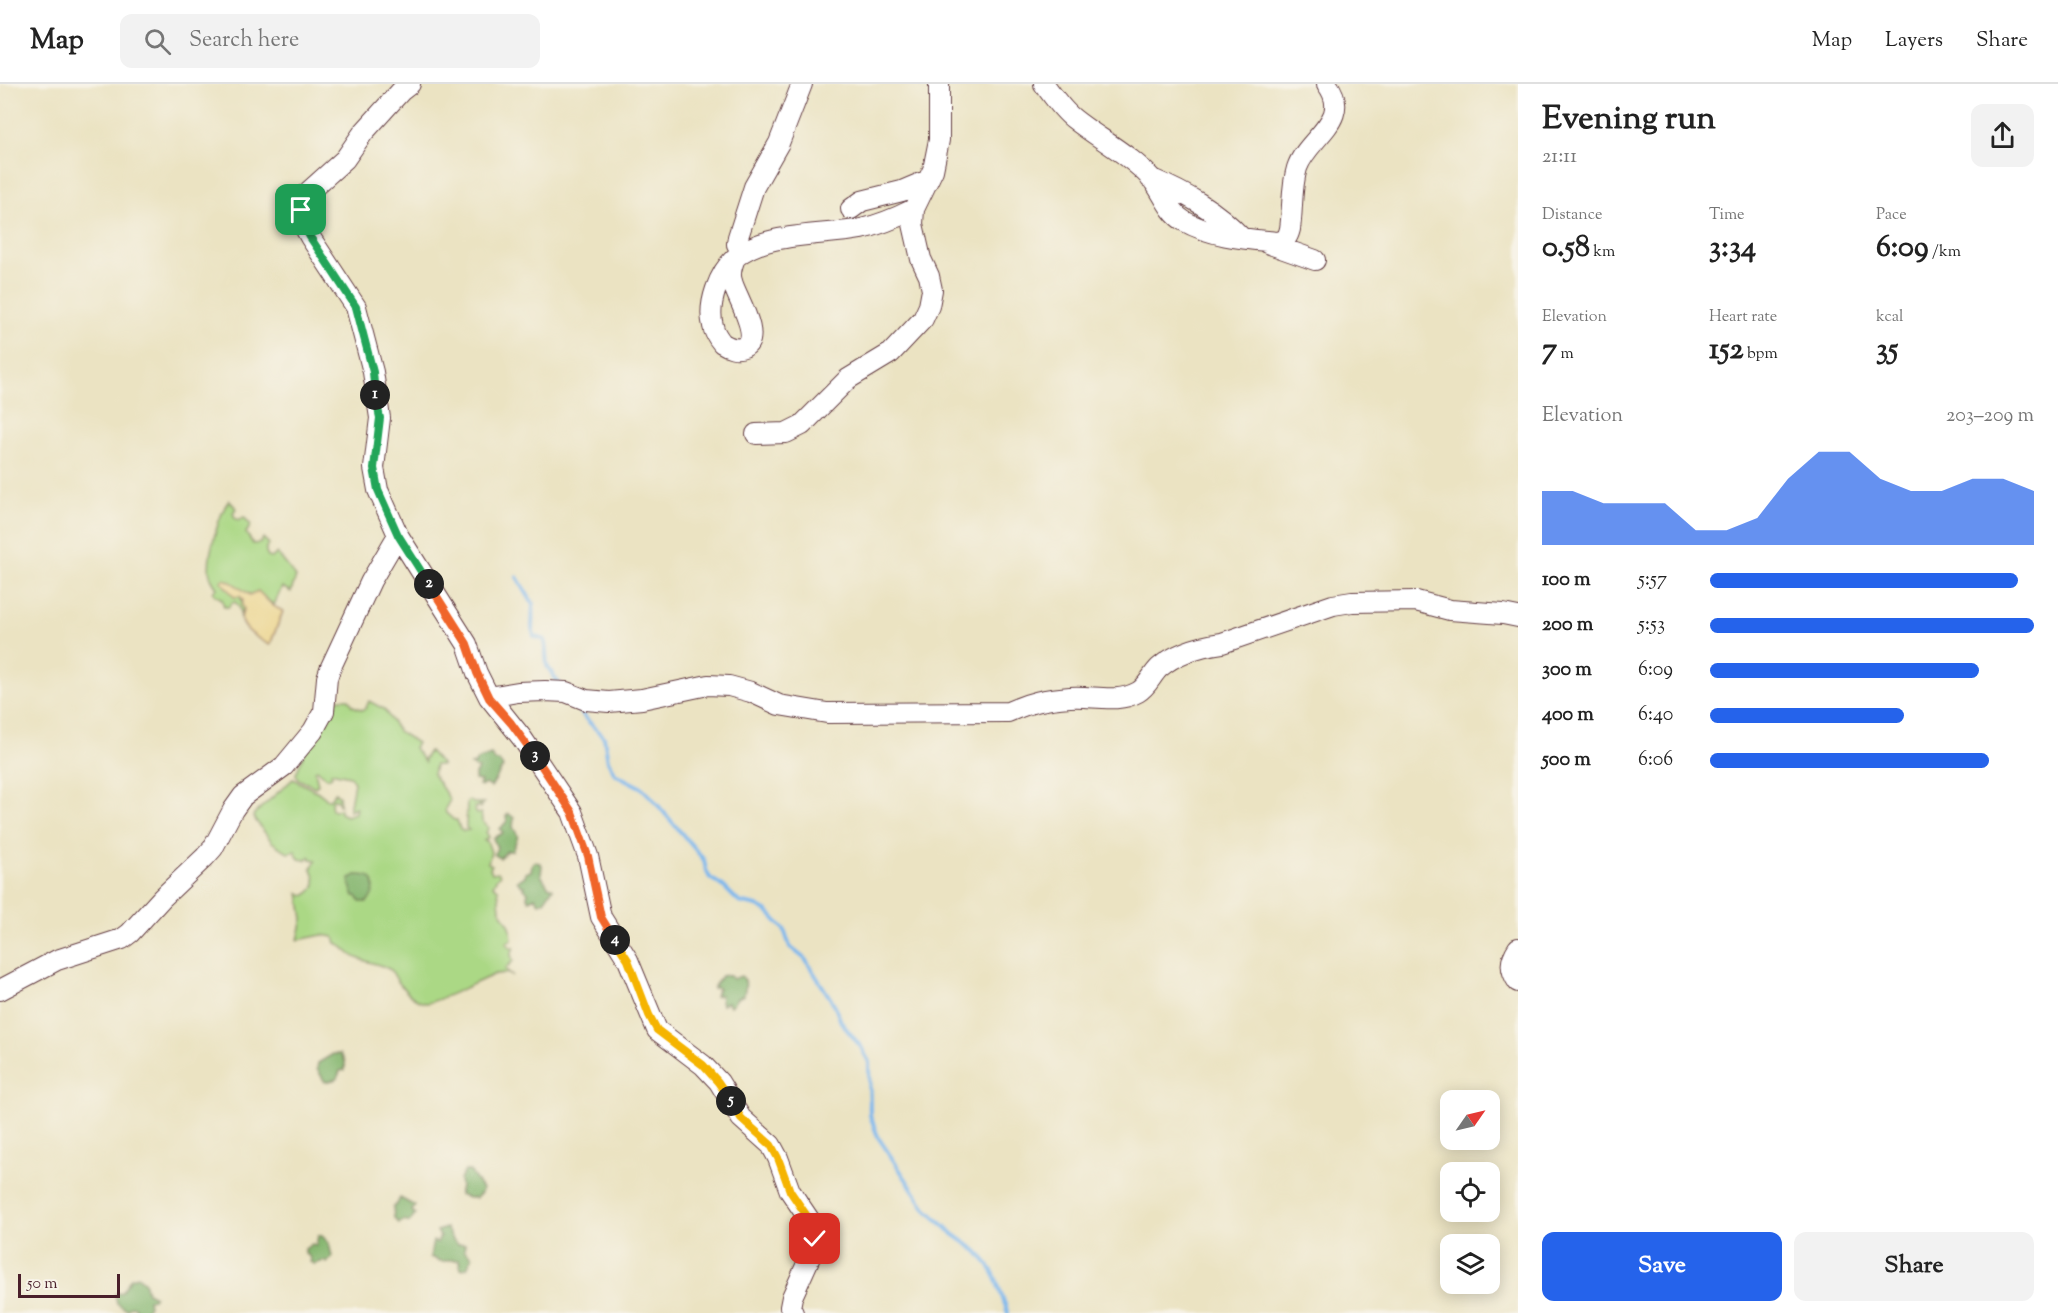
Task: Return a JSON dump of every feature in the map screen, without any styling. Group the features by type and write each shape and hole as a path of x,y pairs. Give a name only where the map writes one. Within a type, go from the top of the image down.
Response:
{"street":[{"path":"410,84 363,133 345,159 305,195 300,219 356,307 373,372 380,418 374,468 378,490 398,535 467,644 489,698 522,738 572,812 588,856 601,917 628,960 657,1030 703,1065 718,1082 741,1118 771,1145 790,1191 815,1228 815,1246 792,1297 790,1307 793,1313"},
{"path":"802,84 779,143 754,187 738,237 739,254 797,236 880,225 914,209"},
{"path":"756,434 786,433 802,425 848,379 891,353 923,319 929,306 932,290 915,233 914,209 933,170 939,140 939,84"},
{"path":"1044,84 1072,118 1130,159 1150,178 1172,211 1181,220 1200,228 1251,239 1278,242 1284,240 1288,235 1296,171 1300,160 1326,128 1336,110 1333,92 1327,84"},
{"path":"851,209 862,201 902,191 928,180"},
{"path":"1251,239 1315,260"},
{"path":"0,990 57,960 122,939 213,848 243,796 284,766 313,731 324,711 330,669 371,581 398,535"},
{"path":"489,698 518,692 545,691 566,692 586,700 609,702 642,699 708,685 751,692 779,705 827,713 1008,712 1035,701 1072,697 1103,699 1124,697 1138,692 1158,669 1204,645 1222,643 1343,603 1416,601 1450,610 1518,617"},
{"path":"1518,948 1510,964 1512,973 1518,981"}],"green space":[{"path":"229,500 236,508 233,513 235,518 239,520 244,517 251,525 246,533 253,544 261,543 263,538 269,544 266,547 268,557 272,558 277,553 296,577 291,592 282,587 274,605 258,592 251,595 222,581 225,586 240,596 244,609 241,612 241,619 239,606 235,602 229,607 224,607 222,599 213,592 217,588 211,579 209,568 214,537"},
{"path":"339,699 349,699 353,706 362,710 366,708 369,701 384,709 398,731 417,743 414,748 425,763 424,759 429,751 442,765 435,765 433,774 450,800 445,809 446,813 457,820 460,829 469,830 466,828 467,802 470,800 473,803 484,803 481,808 479,805 477,808 474,807 476,814 481,813 482,821 489,828 486,832 489,837 484,840 487,841 491,852 488,863 492,865 490,868 492,873 498,872 500,875 493,885 498,889 500,910 510,926 512,939 506,943 511,948 514,947 511,955 513,961 505,969 513,976 506,973 496,974 448,996 425,1003 409,994 391,970 354,957 336,943 334,937 322,935 298,940 303,919 299,893 303,896 313,889 315,878 311,869 316,860 311,859 310,856 305,860 299,859 295,851 288,853 272,842 253,817 293,779 327,799 330,799 335,792 339,796 340,806 336,799 333,799 332,810 340,809 340,813 346,816 355,813 356,807 349,810 354,783 350,776 331,772 332,776 327,778 317,769 315,771 318,784 315,787 298,779 296,774 303,756 333,703"},
{"path":"491,755 503,767 491,787 485,784 481,786 479,785 481,781 475,780 478,769 471,765"},
{"path":"509,814 514,818 513,827 518,836 512,851 507,851 500,858 494,854 497,848 493,838 503,833 500,829 507,821 506,816"},
{"path":"534,862 542,865 541,875 548,886 553,888 544,901 539,903 535,897 529,900 525,886 517,881 525,876 525,873 531,871"},
{"path":"356,875 368,876 373,881 374,890 367,902 360,902 357,896 354,896 350,879"},
{"path":"729,975 733,979 741,976 746,984 744,995 737,998 730,1006 727,1002 722,1005 720,995 715,996 718,988 713,988 721,976"},
{"path":"333,1054 340,1054 345,1061 345,1070 340,1071 337,1079 325,1082 317,1069 318,1063"},
{"path":"465,1171 470,1171 482,1189 476,1198 459,1195 460,1180"},
{"path":"400,1198 415,1206 412,1210 415,1215 409,1222 405,1220 399,1223 394,1218 393,1207"},
{"path":"446,1228 452,1239 458,1244 465,1244 464,1250 472,1257 467,1268 461,1269 459,1260 443,1262 430,1257 433,1241 437,1243 440,1236 437,1231"},
{"path":"321,1235 329,1243 332,1257 327,1263 324,1261 314,1264 305,1254 305,1249 312,1244 316,1245 318,1236"},
{"path":"138,1276 144,1282 147,1292 155,1296 148,1300 149,1306 143,1312 142,1310 137,1312 135,1307 131,1306 127,1310 117,1303 115,1294 122,1292 131,1278"}],"sand":[{"path":"224,579 250,595 258,591 273,606 283,611 270,645 244,626 241,615 244,609 243,600 240,596 234,597 221,581"}],"waterway":[{"path":"517,577 533,604 534,636 545,640 547,666 560,685"},
{"path":"576,705 604,737 608,761 615,774 642,788 651,797 704,860 710,878 723,886 739,902 757,906 768,912 784,929 790,947 805,959 834,1004 841,1022 861,1047 869,1062 870,1115 878,1137 925,1208 953,1234 977,1251 987,1263 994,1274 1008,1313"}],"route":[{"path":"301,210 300,219 310,237 356,307 373,372 380,418 374,468 378,490 398,535 467,644 489,698 522,738 572,812 588,856 601,917 628,960 657,1030 703,1065 718,1082 741,1118 771,1145 790,1191 815,1228 815,1239"}]}
